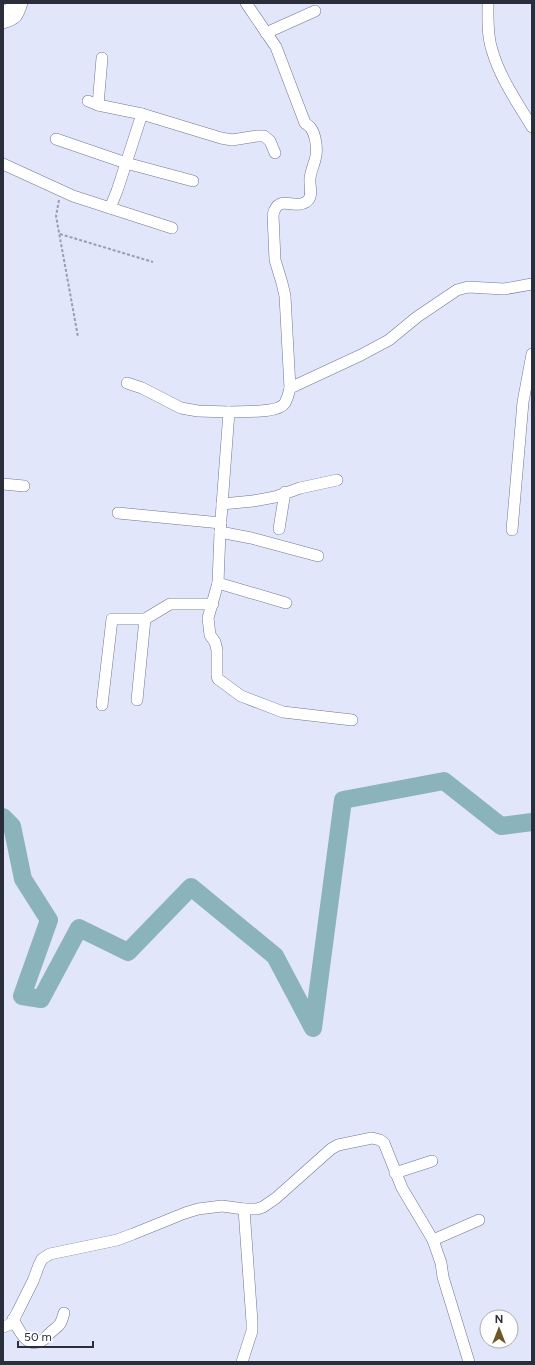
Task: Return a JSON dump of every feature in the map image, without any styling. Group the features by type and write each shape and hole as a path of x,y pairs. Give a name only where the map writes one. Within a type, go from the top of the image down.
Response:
{"street":[{"path":"3,12 9,9 13,3"},
{"path":"3,23 12,20 19,15 22,3"},
{"path":"127,383 142,388 181,408 198,411 229,412 266,411 281,407 284,404 290,388 285,296 275,260 272,215 274,208 277,205 283,203 307,202 311,196 310,176 311,169 316,160 316,151 312,132 310,127 305,123 276,47 246,3"},
{"path":"488,3 490,40 495,60 503,79 532,127"},
{"path":"266,33 315,11"},
{"path":"102,58 93,103 142,114 221,138 232,140 264,136 270,141 275,153"},
{"path":"110,208 118,191 142,114"},
{"path":"56,139 126,163 193,181"},
{"path":"3,164 73,196 172,228"},
{"path":"290,388 361,355 389,340 456,290 468,287 504,288 532,284"},
{"path":"512,530 523,402 532,354"},
{"path":"229,412 220,527 218,582 208,618 210,636 215,642 217,650 218,657 216,671 218,679 241,696 283,712 352,720"},
{"path":"222,504 253,502 275,497 285,492 300,488 337,480"},
{"path":"3,484 24,486"},
{"path":"279,529 285,492"},
{"path":"118,513 220,527 251,538 318,556"},
{"path":"218,582 286,603"},
{"path":"102,705 112,619 145,619 170,604 213,604"},
{"path":"137,700 145,619"},
{"path":"3,1327 11,1324 33,1281 42,1259 50,1254 117,1240 184,1212 222,1206 258,1209 263,1207 309,1170 331,1149 338,1145 372,1138 380,1140 384,1143 402,1188 433,1240 469,1362"},
{"path":"396,1174 432,1161"},
{"path":"242,1362 252,1331 244,1209"},
{"path":"433,1240 479,1220"},
{"path":"13,1319 23,1337 29,1341 35,1342 42,1340 60,1325 64,1313"}],"path":[{"path":"62,191 56,216 78,337"},
{"path":"60,234 153,262"}],"waterway":[{"path":"3,817 12,826 23,879 49,920 22,996 41,999 79,928 128,952 191,887 275,956 313,1028 343,800 444,781 501,826 532,822"}]}
